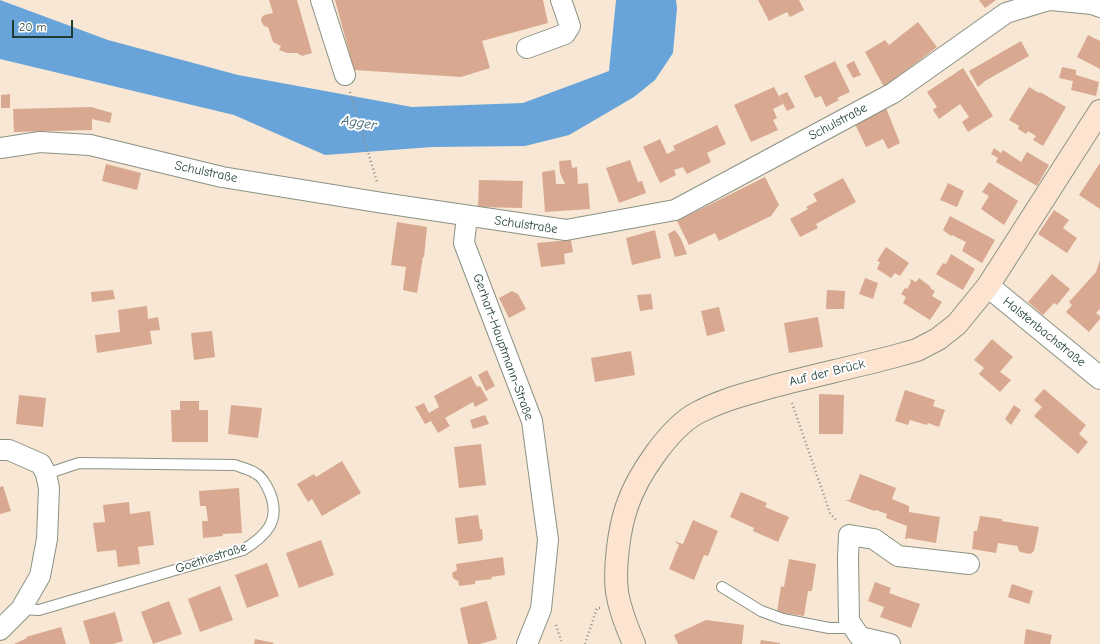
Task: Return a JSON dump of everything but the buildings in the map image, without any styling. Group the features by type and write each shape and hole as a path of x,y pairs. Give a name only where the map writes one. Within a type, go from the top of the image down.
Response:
{"main road":[{"name":"Auf der Brück","path":"634,644 623,618 617,592 617,566 620,532 627,505 641,476 655,453 673,432 696,414 727,399 917,350 938,339 957,324 988,286 1100,111"}],"street":[{"path":"321,0 347,82"},
{"path":"527,48 565,34 570,26 561,0"},
{"name":"Schulstraße","path":"0,148 40,142 90,145 222,177 467,216 566,230 675,210 893,93 1006,13 1050,0 1092,4 1100,7"},
{"name":"Gerhart-Hauptmann-Straße","path":"467,216 464,243 532,421 548,540 541,609 527,644"},
{"name":"Halstenbachstraße","path":"988,286 1100,378"},
{"path":"0,450 9,450 41,464 46,474 49,488 48,539 40,576 21,609 0,630"},
{"path":"890,644 860,637 849,621 849,535 874,539 898,556 969,564"}],"lane":[{"name":"Goethestraße","path":"21,609 39,610 243,550 259,540 272,524 274,502 266,485 257,473 235,465 79,463 46,474"},
{"path":"722,587 761,611 782,619 829,628 854,628"}],"path":[{"path":"347,82 377,183"},
{"path":"786,383 830,513 849,535"},
{"path":"585,644 597,608 620,605"}],"water":[{"name":"Agger","path":"0,0 108,40 238,75 412,107 523,103 609,71 616,0 676,0 677,8 673,53 655,80 634,97 569,135 525,146 432,147 325,155 234,115 0,59"}]}
